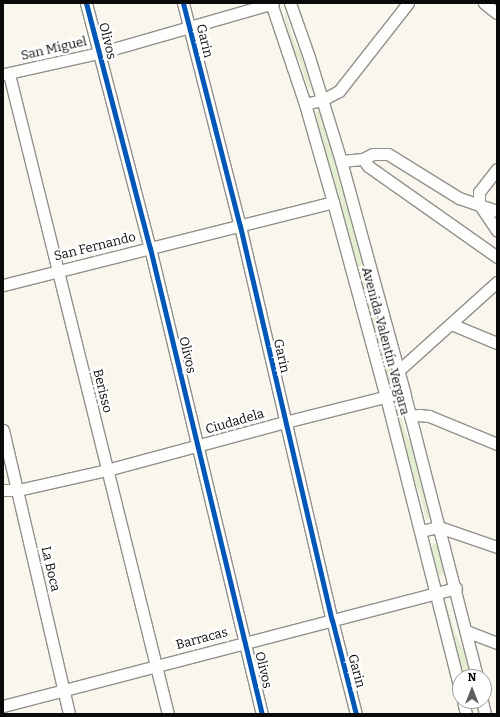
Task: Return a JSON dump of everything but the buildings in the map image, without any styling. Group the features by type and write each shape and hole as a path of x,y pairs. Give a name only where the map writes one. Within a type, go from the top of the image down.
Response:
{"street":[{"name":"Olivos","path":"86,3 150,248 246,642 262,714"},
{"name":"Garin","path":"183,3 240,226 332,620 356,714"},
{"name":"San Miguel","path":"6,74 99,53 189,29 272,3"},
{"name":"Avenida Valentín Vergara","path":"272,3 305,104 333,202 386,397 455,669"},
{"name":"Avenida Valentín Vergara","path":"290,3 309,57 341,161 456,588 475,669"},
{"path":"305,104 322,100 335,94 341,89 408,3"},
{"path":"484,3 497,13"},
{"name":"Berisso","path":"6,74 58,271 168,714"},
{"path":"341,161 363,160 374,154 388,154 459,198 497,211"},
{"path":"363,160 368,166 497,258"},
{"path":"497,169 479,192 479,204 497,231"},
{"name":"San Fernando","path":"3,285 333,202"},
{"path":"398,371 497,282"},
{"path":"451,324 497,343"},
{"name":"Ciudadela","path":"3,490 18,490 107,470 198,447 285,422 404,392"},
{"path":"410,416 419,414 429,416 497,444"},
{"name":"La Boca","path":"3,430 69,714"},
{"path":"420,531 439,527 497,547"},
{"name":"Barracas","path":"3,706 456,588"},
{"path":"466,631 497,643"}],"green space":[{"path":"284,13 286,14 293,39 304,59 311,89 308,88 300,62 293,50"},
{"path":"316,111 320,111 323,117 395,376 393,382 388,380 316,119"},
{"path":"396,406 399,408 405,432 412,447 430,519 426,519 420,494 412,477 395,409"},
{"path":"434,543 438,545 445,572 442,576 438,574 431,548"},
{"path":"446,602 455,633 464,650 468,669 461,669 444,605"}],"cycle path":[{"path":"86,3 150,248 262,714"},
{"path":"183,3 240,226 332,620 356,714"}]}
